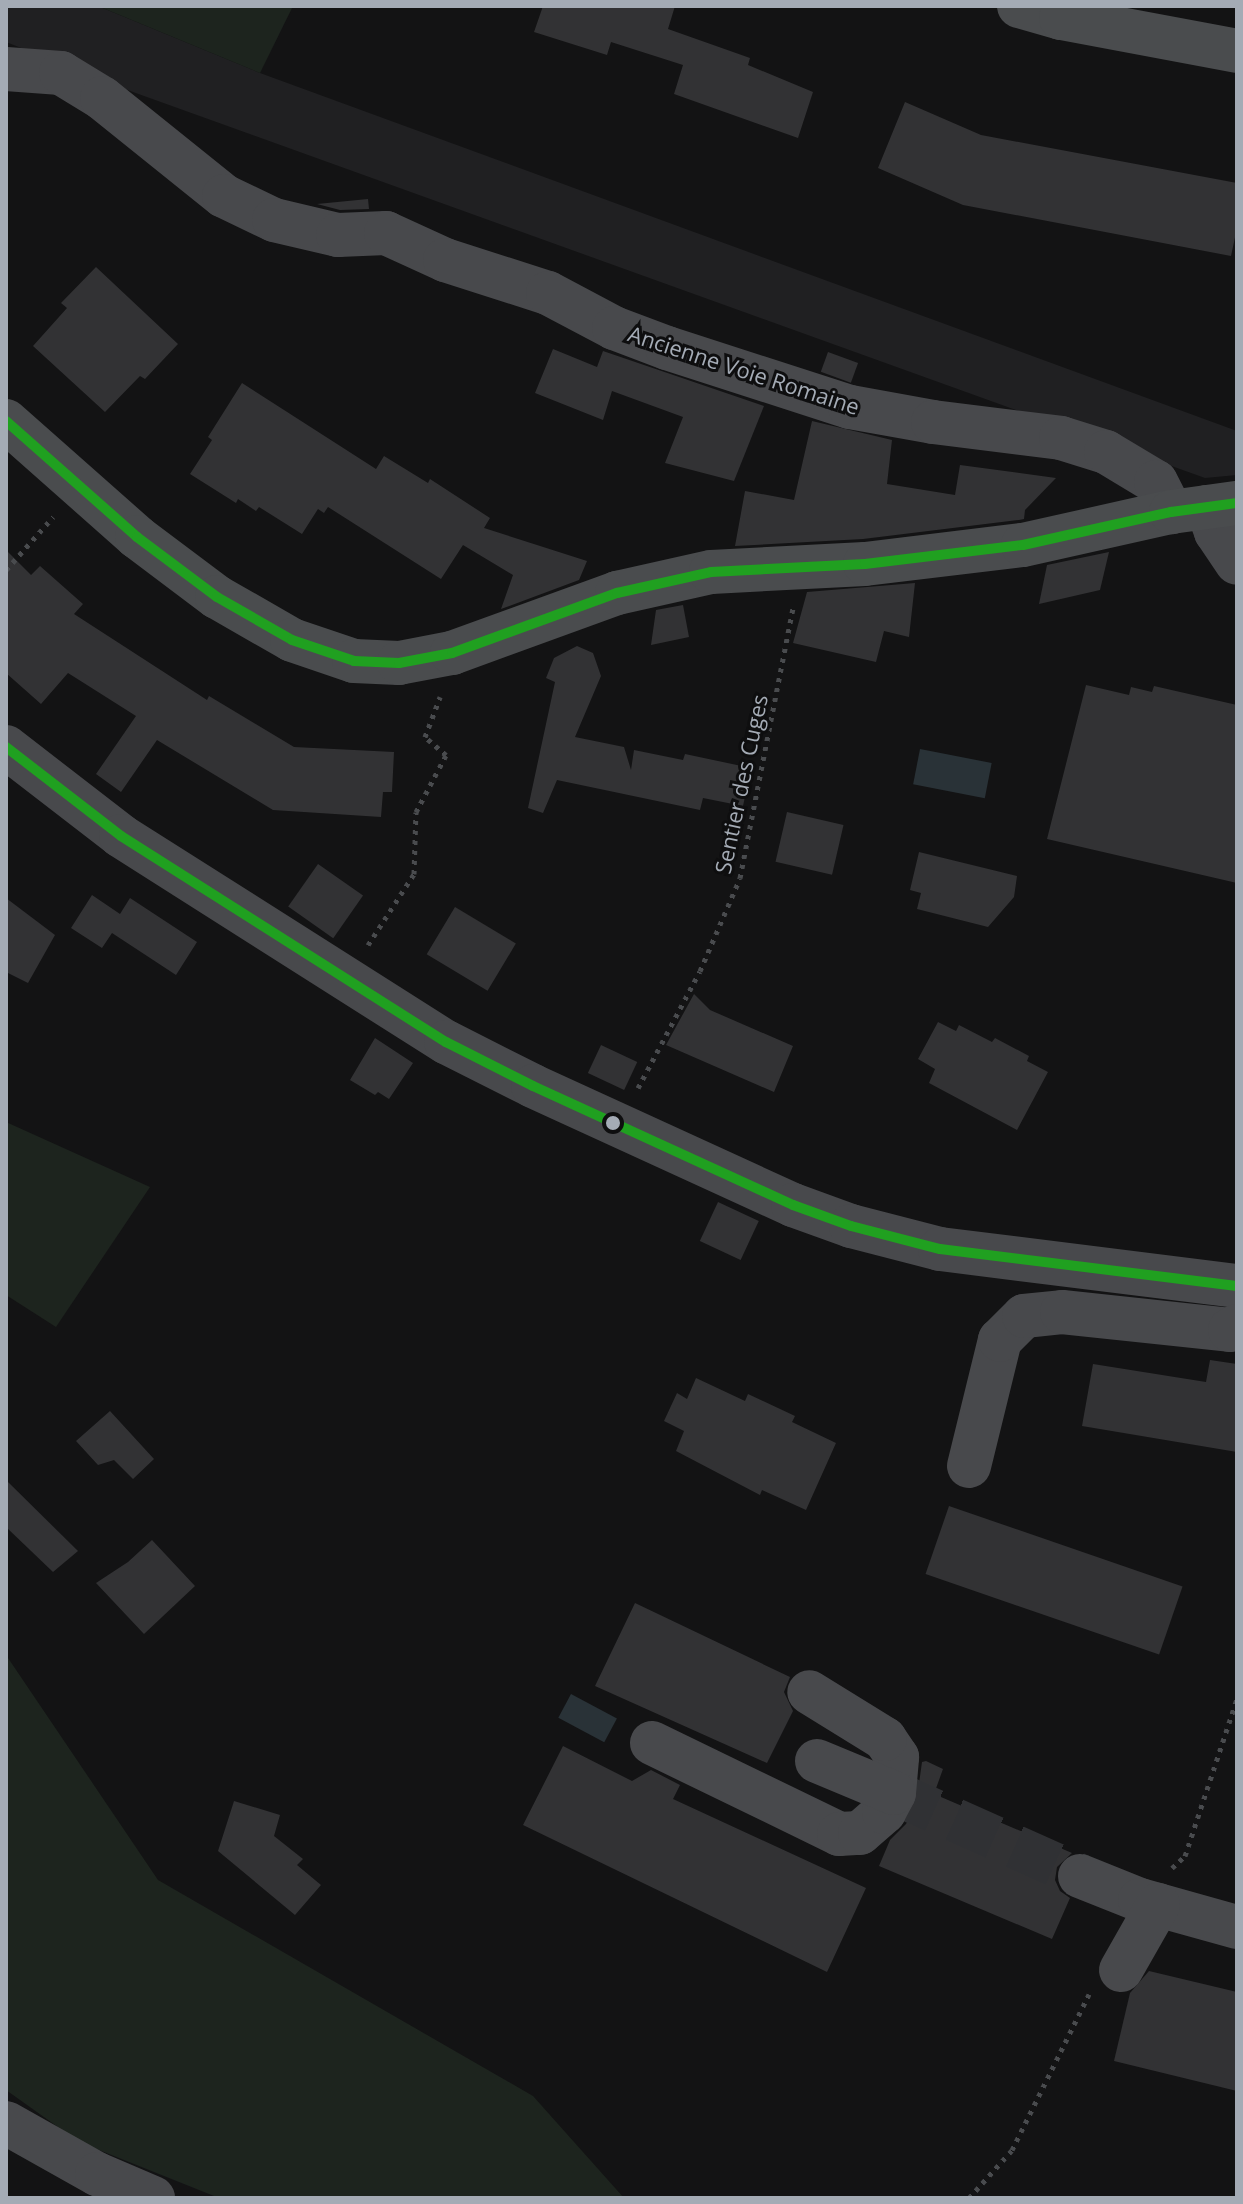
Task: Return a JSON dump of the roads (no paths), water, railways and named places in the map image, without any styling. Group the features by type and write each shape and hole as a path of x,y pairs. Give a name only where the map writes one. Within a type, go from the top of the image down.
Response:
{"main road":[{"path":"1019,6 1061,18 1237,51"},
{"path":"6,421 137,537 217,597 292,640 354,661 399,663 452,653 617,593 711,572 800,569 1023,545 1205,508"}],"street":[{"name":"Ancienne Voie Romaine","path":"6,69 61,73 102,98 224,196 246,208 303,229 338,235 386,233 445,260 548,293 614,328 667,348 850,407 933,422 1061,438 1106,452 1205,508 1216,532 1237,563"},
{"path":"6,747 121,836 446,1042 533,1086 793,1205 902,1241 940,1249 1237,1286"},
{"path":"969,1466 1000,1340 1024,1316 1062,1312 1230,1330 1237,1326"},
{"path":"652,1743 839,1834 860,1833 884,1812 894,1793 897,1757 885,1739 809,1692"},
{"path":"817,1761 894,1793"},
{"path":"1080,1876 1158,1905 1237,1927"},
{"path":"1121,1970 1158,1905"},
{"path":"6,2123 97,2174 153,2198"}],"tunnel":[{"path":"894,1793 1080,1876"}]}
